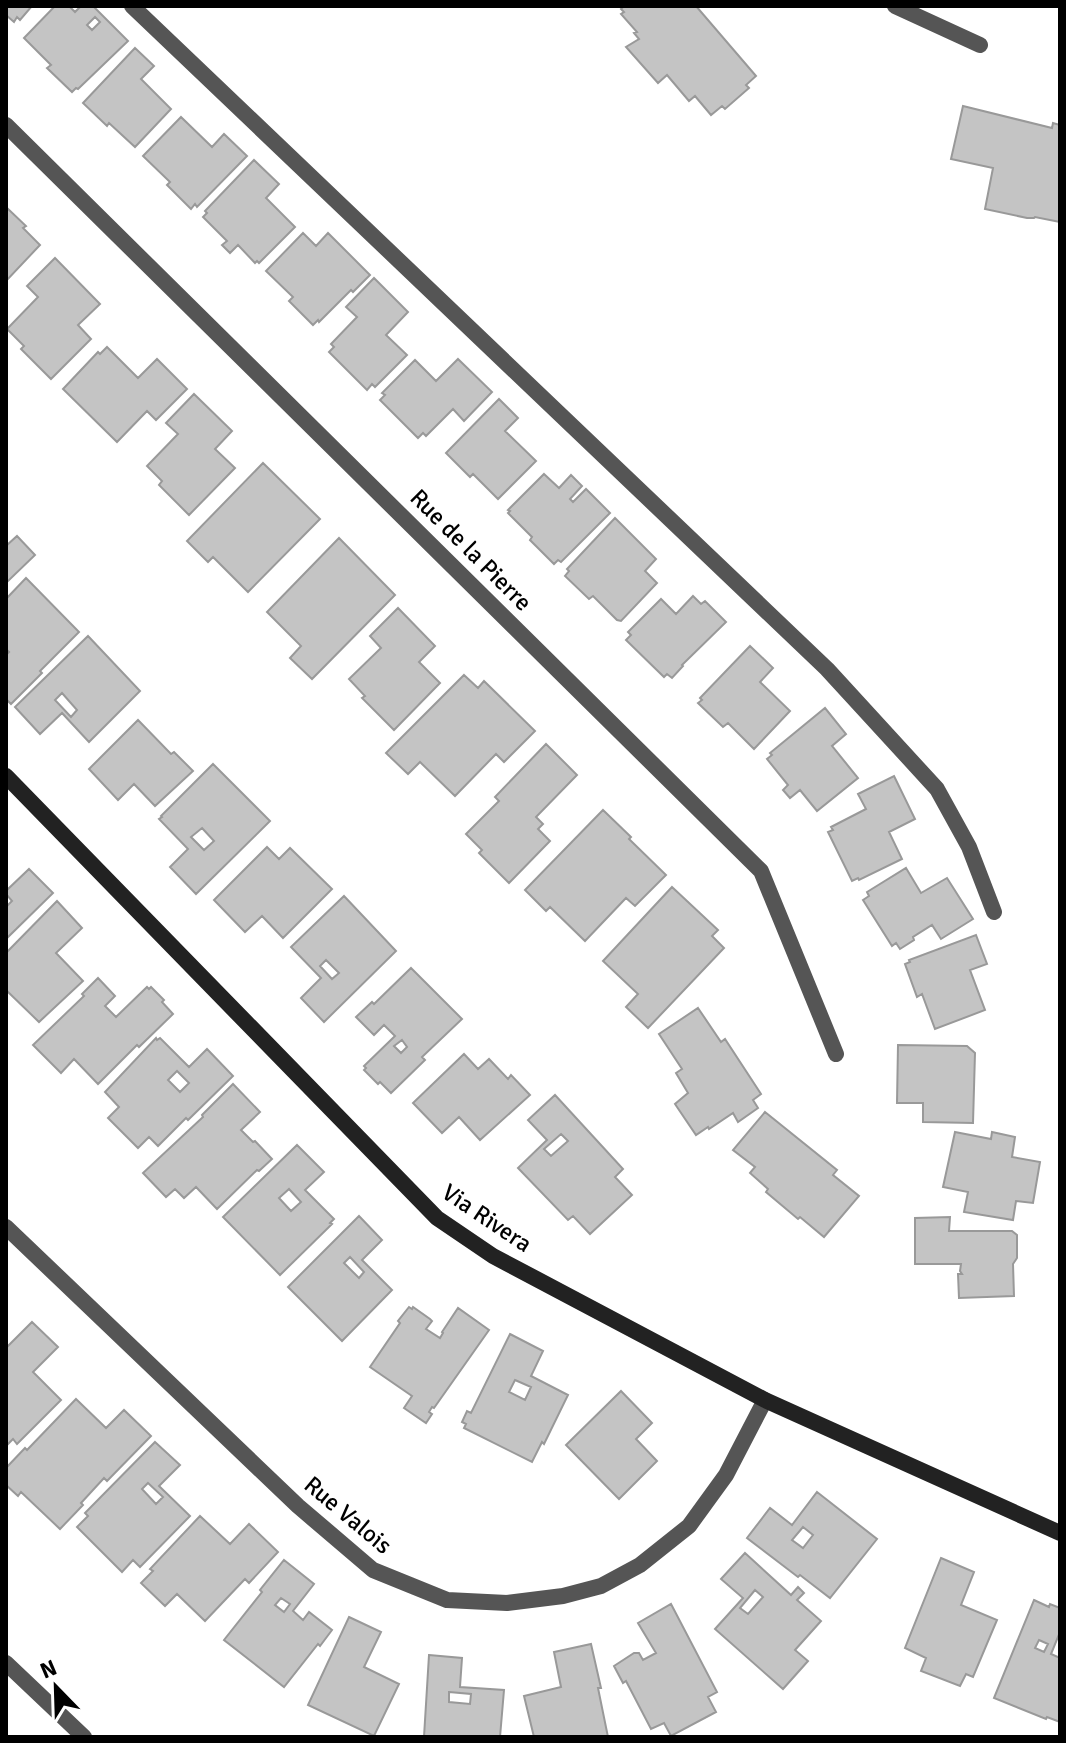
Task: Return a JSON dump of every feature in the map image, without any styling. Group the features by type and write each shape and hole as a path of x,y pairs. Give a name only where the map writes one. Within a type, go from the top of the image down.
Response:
{"street":[{"path":"132,6 827,669 937,789 969,847 994,912"},
{"path":"895,6 980,45"},
{"name":"Rue de la Pierre","path":"6,125 761,871 836,1054"},
{"name":"Via Rivera","path":"6,776 437,1218 493,1256 765,1400 1060,1533"},
{"name":"Rue Valois","path":"6,1227 298,1506 373,1570 447,1600 507,1603 563,1596 601,1586 640,1565 689,1526 726,1475 765,1400"},
{"path":"6,1663 84,1737"}],"building":[{"path":"6,6 32,6 20,20 17,17 14,22 6,15"},
{"path":"55,6 69,6 75,12 81,6 93,6 128,41 72,92 47,68 51,65 24,38","holes":["95,17 100,22 92,30 87,25"]},
{"path":"624,6 696,6 756,76 746,85 749,88 725,109 722,106 711,115 695,96 689,101 667,75 658,83 626,47 639,39 634,33 637,32 621,14"},
{"path":"135,48 154,66 141,79 171,109 135,147 83,103"},
{"path":"963,106 1052,128 1053,123 1060,125 1060,222 985,209 993,168 951,159"},
{"path":"181,117 212,147 224,134 247,156 197,207 195,204 191,209 167,185 170,182 143,156"},
{"path":"254,160 279,184 266,198 295,227 259,263 255,263 238,245 230,253 222,245 227,241 203,217 207,213 205,211"},
{"path":"6,207 40,245 6,281"},
{"path":"303,233 316,246 328,233 370,275 313,325 289,301 293,297 266,271"},
{"path":"55,258 100,304 78,325 91,339 51,379 21,349 24,346 7,329 38,297 27,286"},
{"path":"374,278 408,312 386,335 407,355 375,387 372,384 367,390 329,352 334,347 331,344 357,317 346,307"},
{"path":"107,347 138,378 157,359 187,389 156,420 147,411 117,442 63,389 98,352 100,354"},
{"path":"458,359 492,392 464,421 453,409 426,436 423,433 418,438 380,400 385,395 382,393 415,360 436,381"},
{"path":"194,394 232,431 215,449 235,468 189,515 159,485 162,481 147,466 178,434 166,423"},
{"path":"499,399 518,418 505,431 536,461 498,499 446,453"},
{"path":"263,463 320,519 248,592 213,557 208,562 187,541"},
{"path":"544,474 559,488 571,475 582,486 570,499 573,502 586,489 610,513 561,562 558,560 554,564 508,513"},
{"path":"615,518 656,559 645,571 657,583 621,621 593,596 589,599 565,576 569,571 567,569"},
{"path":"17,536 35,555 6,583 6,546"},
{"path":"339,538 395,595 312,679 290,658 301,646 267,612"},
{"path":"26,578 79,632 11,704 6,699 6,655 9,652 6,649 6,599"},
{"path":"693,596 701,604 705,601 726,622 672,678 667,674 664,677 626,640 631,635 628,632 661,599 676,614"},
{"path":"398,608 435,646 419,662 440,683 394,730 362,698 365,696 349,679 381,648 370,636"},
{"path":"88,636 140,691 89,742 62,713 40,734 15,707","holes":["62,693 77,710 71,717 55,700"]},
{"path":"750,646 773,668 760,682 790,711 754,749 728,723 723,727 698,703"},
{"path":"464,675 478,688 484,681 535,731 504,762 496,754 455,796 420,762 408,774 386,753"},
{"path":"825,708 846,734 832,746 858,778 817,811 800,790 790,798 783,790 788,785 767,759 772,755 770,753"},
{"path":"138,720 171,754 174,752 193,771 155,806 134,784 118,800 89,769"},
{"path":"546,744 577,775 536,817 543,824 538,829 550,841 509,883 479,853 482,850 466,834 499,801 495,797"},
{"path":"213,764 270,821 196,894 170,867 188,849 159,819","holes":["202,828 214,841 204,850 191,837"]},
{"path":"894,776 915,819 889,832 902,859 852,881 828,832 833,830 831,827 866,809 858,794"},
{"path":"603,810 666,875 635,906 626,898 585,941 550,907 546,911 525,890"},
{"path":"267,847 279,859 290,848 332,889 283,938 262,916 245,932 214,900"},
{"path":"906,868 921,893 947,878 973,919 941,939 932,925 900,949 896,943 892,946 863,900 869,896 867,892"},
{"path":"29,869 53,893 6,939 6,907 12,901 6,894 6,887 8,889"},
{"path":"672,887 718,930 712,936 724,948 648,1028 626,1007 638,994 603,961"},
{"path":"344,896 396,951 324,1022 301,998 321,978 291,947","holes":["326,960 339,973 332,979 320,966"]},
{"path":"57,901 82,928 56,953 83,981 39,1022 6,990 6,953"},
{"path":"976,935 987,964 970,970 985,1010 935,1029 922,994 917,997 905,964"},
{"path":"411,968 462,1019 422,1057 425,1060 391,1093 364,1070 364,1066 395,1036 384,1025 374,1035 356,1017 372,1002 374,1004","holes":["402,1040 407,1047 401,1053 394,1046"]},
{"path":"98,978 115,996 105,1006 116,1017 147,987 151,987 164,1000 162,1002 173,1014 98,1084 74,1059 61,1073 33,1045 84,996 82,994"},
{"path":"698,1008 721,1042 725,1039 761,1094 753,1100 758,1108 738,1122 733,1113 696,1135 675,1104 688,1093 676,1073 682,1069 659,1034"},
{"path":"156,1038 160,1038 189,1067 207,1049 233,1076 158,1146 149,1137 138,1148 108,1118 119,1107 105,1092","holes":["177,1071 189,1083 180,1092 168,1080"]},
{"path":"898,1045 967,1046 975,1053 973,1123 923,1122 923,1103 897,1103"},
{"path":"464,1054 478,1069 489,1059 508,1079 511,1075 530,1095 480,1140 459,1117 442,1133 413,1103"},
{"path":"233,1084 260,1112 241,1130 272,1159 217,1209 196,1187 184,1198 175,1189 166,1197 143,1173"},
{"path":"555,1095 623,1169 615,1177 632,1195 590,1234 573,1216 568,1220 518,1168 547,1140 528,1120","holes":["561,1134 568,1141 551,1156 544,1149"]},
{"path":"765,1112 837,1170 833,1175 859,1196 824,1237 766,1192 768,1189 750,1173 755,1167 733,1150"},
{"path":"955,1132 991,1139 992,1132 1015,1137 1012,1157 1040,1162 1033,1203 1016,1201 1013,1220 964,1212 968,1192 943,1187"},
{"path":"297,1145 324,1172 305,1190 334,1219 280,1275 223,1217","holes":["289,1189 301,1202 291,1211 279,1198"]},
{"path":"359,1216 382,1240 362,1260 392,1290 342,1341 288,1287","holes":["350,1257 364,1272 359,1278 344,1263"]},
{"path":"950,1217 949,1231 1012,1231 1017,1235 1017,1258 1013,1264 1014,1296 959,1298 958,1274 962,1274 961,1264 915,1264 915,1218"},
{"path":"409,1307 432,1321 426,1329 440,1338 458,1308 489,1330 432,1407 429,1412 432,1414 426,1423 404,1408 412,1396 370,1367"},
{"path":"32,1322 58,1347 33,1372 61,1400 17,1444 13,1439 6,1446 6,1348"},
{"path":"510,1334 543,1351 531,1376 568,1395 532,1462 464,1428 466,1424 462,1422 467,1411 471,1413","holes":["515,1380 531,1387 525,1400 509,1392"]},
{"path":"621,1391 652,1423 636,1439 657,1461 619,1499 566,1445"},
{"path":"76,1399 106,1428 124,1410 151,1436 107,1481 104,1478 60,1529 21,1492 18,1496 6,1485 6,1468"},
{"path":"155,1442 180,1465 159,1486 190,1516 140,1567 133,1560 122,1572 77,1527 88,1516 85,1513","holes":["148,1483 163,1497 156,1504 142,1489"]},
{"path":"817,1492 877,1539 830,1598 747,1538 770,1508 792,1525","holes":["803,1527 813,1535 803,1548 792,1540"]},
{"path":"200,1516 230,1544 249,1524 278,1552 249,1583 245,1579 205,1621 177,1594 165,1606 141,1583 153,1571 150,1569"},
{"path":"745,1553 791,1595 798,1587 804,1593 797,1600 821,1621 795,1650 808,1661 783,1689 715,1629 743,1598 721,1579","holes":["755,1590 763,1597 748,1614 740,1608"]},
{"path":"941,1558 974,1572 961,1605 997,1620 973,1677 966,1674 960,1686 921,1671 926,1658 905,1648"},
{"path":"284,1560 314,1584 293,1611 303,1620 309,1612 332,1630 284,1687 224,1640 262,1592 260,1590","holes":["281,1598 290,1604 284,1612 275,1605"]},
{"path":"1034,1600 1060,1608 1060,1632 1051,1654 1060,1658 1060,1722 994,1698","holes":["1039,1640 1048,1644 1044,1652 1035,1648"]},
{"path":"671,1604 717,1692 708,1697 716,1712 671,1736 664,1723 651,1729 626,1681 623,1683 614,1666 634,1653 639,1653 643,1660 656,1653 638,1623"},
{"path":"349,1617 381,1632 364,1667 399,1684 374,1736 308,1705"},
{"path":"591,1644 608,1737 534,1737 524,1696 561,1687 554,1652"},
{"path":"429,1655 462,1658 460,1687 504,1690 500,1737 424,1737","holes":["449,1692 471,1694 470,1704 449,1702"]}]}
